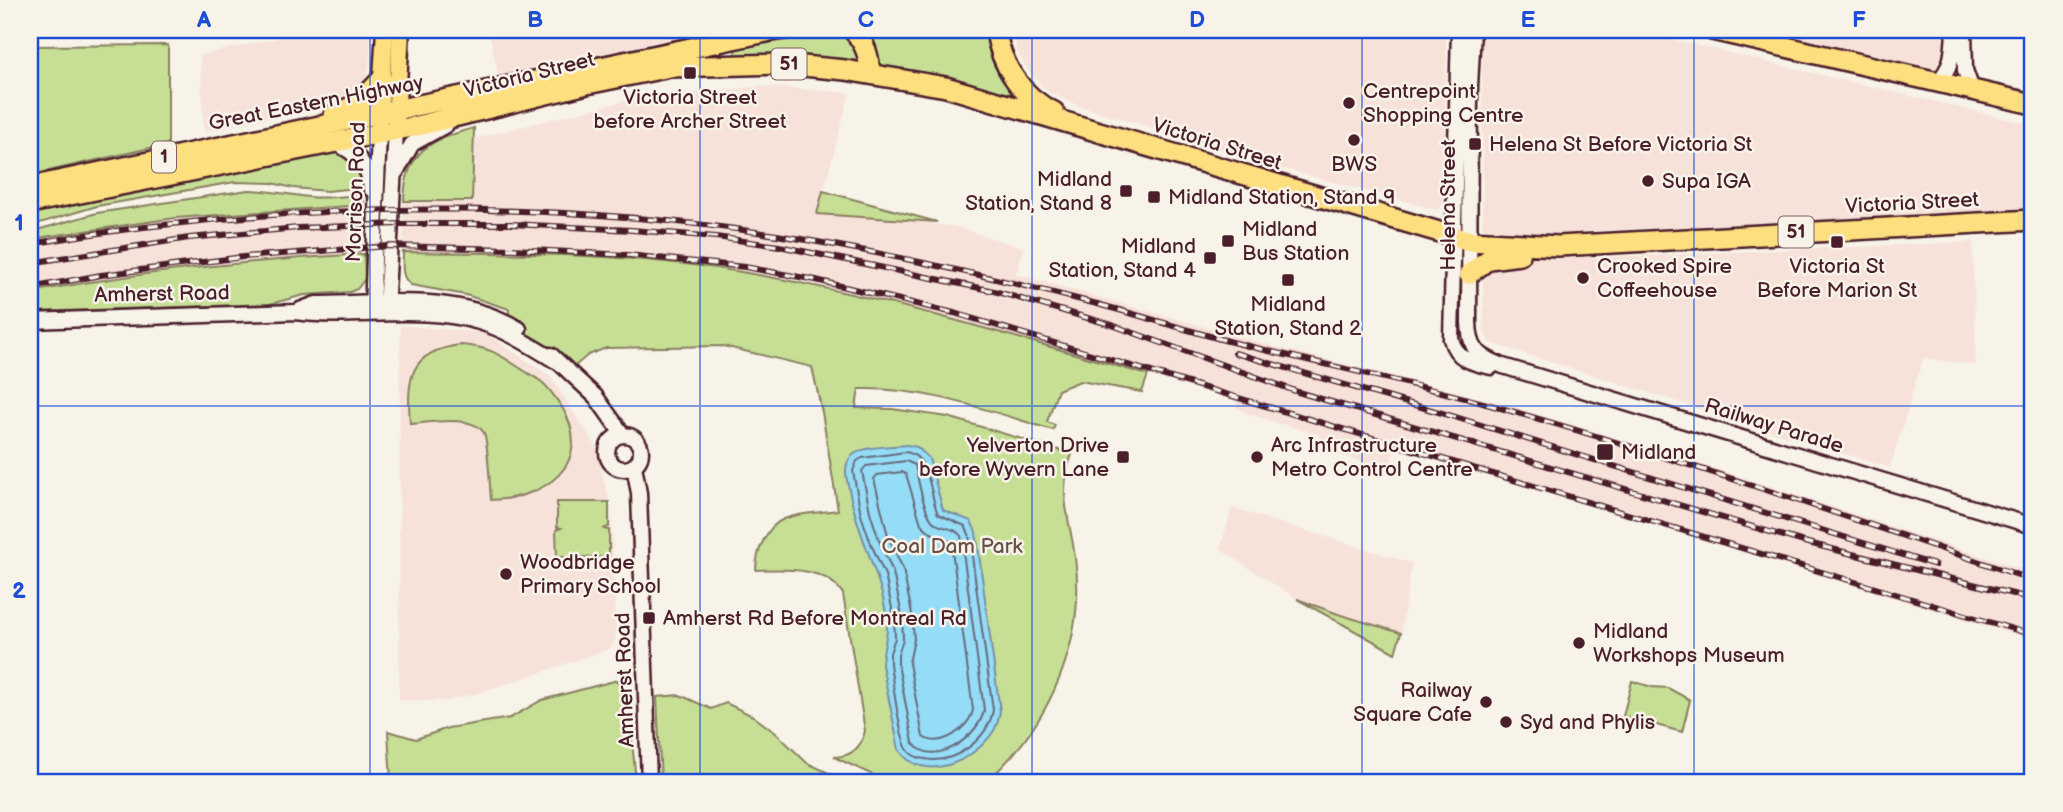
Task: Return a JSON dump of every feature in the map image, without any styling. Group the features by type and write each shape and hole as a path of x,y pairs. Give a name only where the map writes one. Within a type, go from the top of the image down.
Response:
{"highway":[{"name":"Great Eastern Highway","path":"30,203 334,142 388,121 776,30"},
{"path":"853,30 870,56 870,74"},
{"path":"996,30 1004,61 1030,96 1046,109 1099,133"},
{"path":"1004,61 1006,30"},
{"path":"1712,30 2033,104"},
{"name":"Victoria Street","path":"388,121 466,114 670,67 782,64 825,67 946,87 1462,239 1502,244 1558,246 2033,220"},
{"path":"316,127 324,118 359,103 382,79"},
{"name":"Great Eastern Highway","path":"30,187 316,127 388,121"},
{"path":"1469,274 1489,259 1540,253 1558,246"}],"main road":[{"name":"Morrison Road","path":"385,30 382,79 388,121"},
{"name":"Morrison Road","path":"388,121 401,30"}],"street":[{"name":"Helena Street","path":"1459,30 1462,239 1469,274 1469,339"},
{"name":"Helena Street","path":"1451,338 1462,239 1473,30"},
{"path":"1937,82 1949,67 1953,56 1954,30"},
{"path":"1964,30 1965,71 1972,90"},
{"path":"394,176 412,144 466,114"},
{"name":"Morrison Road","path":"381,261 394,176 388,121"},
{"name":"Morrison Road","path":"379,308 381,261 377,199 388,121"},
{"path":"334,142 357,155 363,162 368,172 371,192 377,199"},
{"path":"381,261 397,291 406,298 430,303"},
{"path":"316,304 344,301 361,292 381,261"},
{"name":"Amherst Road","path":"30,321 295,312 318,315 430,303 463,307 498,318 530,337 596,397 623,435"},
{"name":"Amherst Road","path":"295,312 316,304 433,313 482,323 511,335 556,360"},
{"name":"Railway Parade","path":"1451,338 1455,350 1464,359 1492,367 1503,366"},
{"name":"Railway Parade","path":"1469,339 1478,353 1503,366 2033,526"},
{"path":"596,397 608,445 608,459 627,467 640,457 640,447 635,439 623,435 614,438 608,445"},
{"name":"Amherst Road","path":"627,467 639,493 649,782"}],"shaded area":[{"path":"314,30 372,30 369,66 366,78 358,87 336,102 204,132 200,55"},
{"path":"493,30 711,30 499,77 490,37"},
{"path":"1020,30 1446,30 1445,202 1437,210 1281,168 1077,105 1050,93 1030,74 1015,48"},
{"path":"1482,30 1632,30 2033,125 2033,213 1585,231 1585,258 1973,242 1976,365 1923,358 1890,468 1490,343 1484,332"},
{"path":"1765,30 1944,30 1943,72 1929,68"},
{"path":"761,86 850,93 817,214 890,218 957,227 1024,248 1016,274 1280,348 1501,403 1735,475 2033,573 2033,640 1396,447 1388,470 1318,448 1319,435 1248,414 1236,407 1236,400 891,303 766,276 653,261 587,256 403,252 404,201 472,201 473,139 628,100"},
{"path":"363,205 364,254 243,262 110,278 30,292 30,272 47,268 30,270 30,239 175,218"},
{"name":"Woodbridge Primary School","path":"400,325 485,333 550,376 596,446 611,510 616,638 610,649 475,694 446,701 399,700"},
{"path":"1232,508 1412,563 1401,633 1297,599 1220,549"}],"green space":[{"path":"858,30 993,30 1032,101 872,67"},
{"path":"838,31 849,33 863,66 736,55 734,45 782,41"},
{"path":"168,45 168,144 30,175 30,46"},
{"path":"474,128 472,201 404,201 409,170 423,150 445,137"},
{"path":"333,150 351,155 367,187 327,191 272,183 235,182 97,206 30,226 30,212"},
{"path":"248,190 316,198 365,194 363,205 175,218 30,239 30,232 97,213"},
{"path":"823,191 937,222 817,214"},
{"name":"Coal Dam Park","path":"403,252 599,257 677,263 771,277 880,301 1148,375 1142,392 1080,381 1058,390 1047,422 1055,425 1053,430 933,396 884,389 859,389 856,408 892,409 948,417 1072,454 1065,482 1065,495 1075,558 1075,621 1058,681 1028,736 986,782 888,782 834,757 854,750 865,731 843,594 836,585 815,574 791,570 756,570 763,541 778,523 797,515 838,510 812,367 723,346 606,348 588,355 569,371 539,344 508,323 509,309 466,295 411,285 404,274"},
{"path":"364,254 365,279 357,289 350,292 304,295 270,304 30,312 30,292 197,268"},
{"path":"461,345 486,349 505,358 543,383 563,409 571,429 573,447 568,462 545,486 510,498 491,500 485,438 478,427 470,423 450,421 410,424 409,394 415,370 430,354 443,348"},
{"path":"557,502 609,502 609,527 603,529 609,530 609,557 557,557 556,530 561,528 557,527"},
{"path":"1297,599 1401,633 1395,653"},
{"path":"618,680 628,698 636,782 391,782 388,731 416,739 448,728 510,718 542,700"},
{"path":"1632,681 1668,688 1690,700 1682,732 1623,716"},
{"path":"680,695 711,709 726,703 753,716 777,734 807,763 833,775 872,782 661,782 657,697"}],"water":[{"path":"907,445 917,447 929,458 943,510 971,521 976,532 1000,711 993,732 974,752 948,765 934,767 921,766 909,760 899,750 882,665 887,628 885,606 854,511 846,476 848,462 855,454 868,449"}],"railway":[{"path":"30,244 220,219 317,212 415,210 611,216 707,225 801,239 1021,285 1232,342 1483,403 1828,510 2033,580"},
{"path":"30,263 189,238 298,228 400,224 511,224 632,230 716,237 779,246 994,291 1112,325 1298,392 1804,542 2033,599"},
{"path":"30,288 101,275 243,257 389,246 628,255 745,267 816,280 954,313 2033,635"},
{"path":"1235,353 1442,413 1935,565"}],"place":[{"name":"Victoria Street before Archer Street","path":"690,73"},
{"name":"Centrepoint Shopping Centre","path":"1349,103"},
{"name":"BWS","path":"1354,140"},
{"name":"Helena St Before Victoria St","path":"1475,144"},
{"name":"Supa IGA","path":"1648,181"},
{"name":"Midland Station, Stand 8","path":"1126,191"},
{"name":"Midland Station, Stand 9","path":"1154,197"},
{"name":"Midland Bus Station","path":"1228,241"},
{"name":"Victoria St Before Marion St","path":"1837,242"},
{"name":"Midland Station, Stand 4","path":"1210,258"},
{"name":"Crooked Spire Coffeehouse","path":"1583,278"},
{"name":"Midland Station, Stand 2","path":"1288,280"},
{"name":"Midland","path":"1605,452"},
{"name":"Yelverton Drive before Wyvern Lane","path":"1123,457"},
{"name":"Arc Infrastructure Metro Control Centre","path":"1257,457"},
{"name":"Woodbridge Primary School","path":"506,574"},
{"name":"Amherst Rd Before Montreal Rd","path":"649,618"},
{"name":"Midland Workshops Museum","path":"1579,643"},
{"name":"Railway Square Cafe","path":"1486,702"},
{"name":"Syd and Phylis","path":"1506,722"}]}
